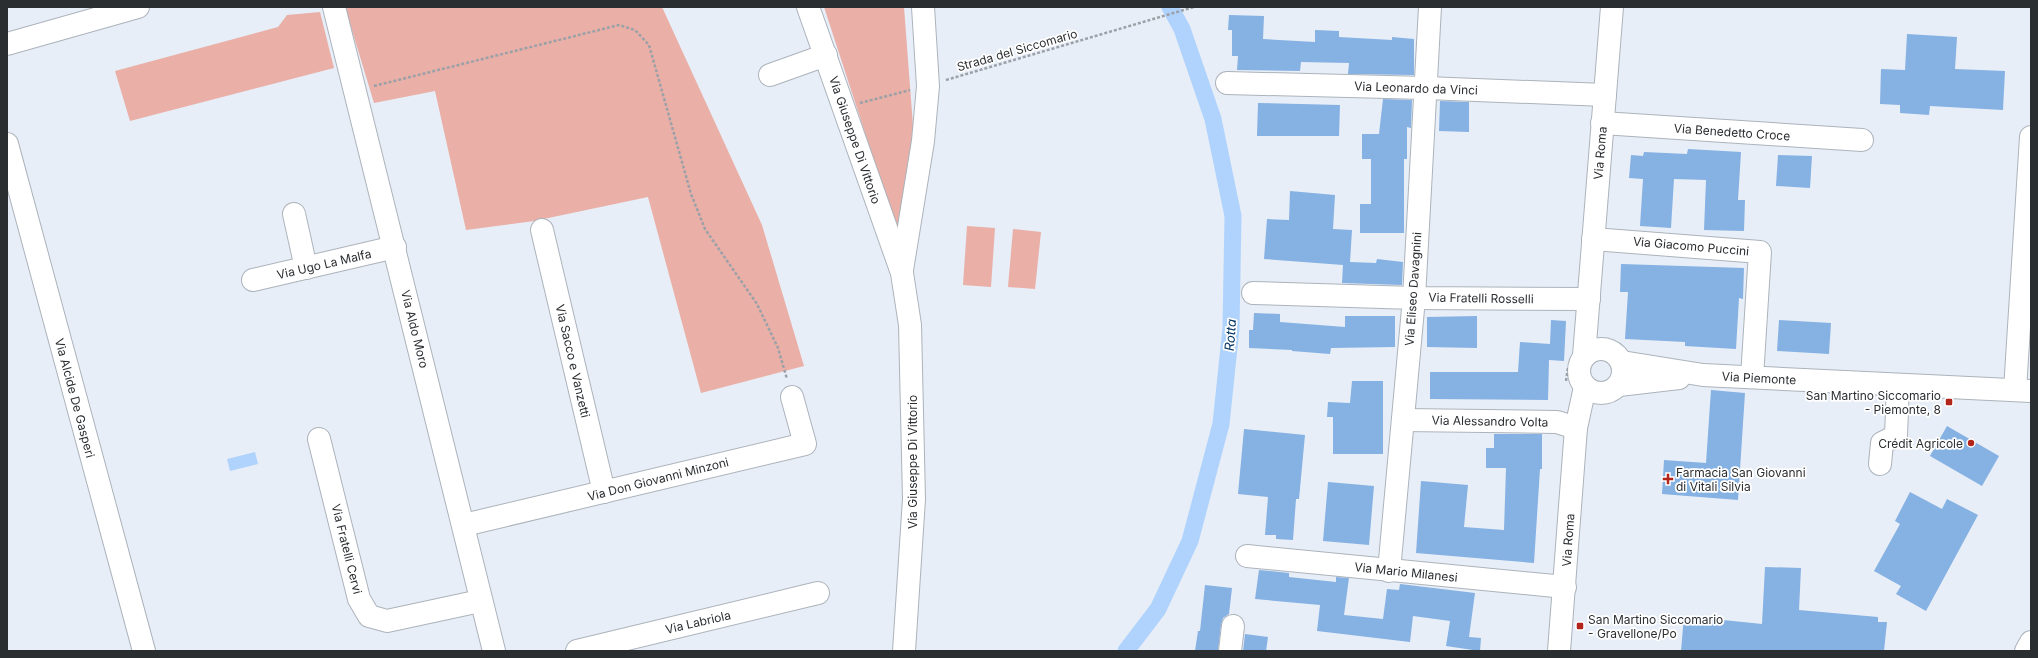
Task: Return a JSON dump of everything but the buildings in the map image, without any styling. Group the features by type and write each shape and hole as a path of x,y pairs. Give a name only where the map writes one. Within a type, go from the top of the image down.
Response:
{"street":[{"path":"7,44 138,7"},
{"name":"Via Aldo Moro","path":"334,7 464,525 480,601 494,651"},
{"name":"Via Giuseppe Di Vittorio","path":"808,7 902,273 910,324 914,499 904,651"},
{"name":"Via Giuseppe Di Vittorio","path":"902,273 923,141 928,86 923,7"},
{"name":"Via Eliseo Davagnini","path":"1389,571 1414,298 1430,7"},
{"name":"Via Roma","path":"1584,356 1612,7"},
{"path":"770,75 826,55"},
{"name":"Via Leonardo da Vinci","path":"1227,83 1426,88 1605,95"},
{"name":"Via Benedetto Croce","path":"1602,123 1862,140"},
{"path":"2023,390 2031,137"},
{"name":"Via Alcide De Gasperi","path":"7,144 144,651"},
{"path":"294,214 306,268"},
{"name":"Via Sacco e Vanzetti","path":"542,230 604,492"},
{"name":"Via Giacomo Puccini","path":"1593,239 1760,252 1752,377"},
{"name":"Via Ugo La Malfa","path":"253,280 394,247"},
{"name":"Via Fratelli Rosselli","path":"1254,293 1414,298 1589,299"},
{"name":"Via Roma","path":"1589,299 1616,356"},
{"path":"1576,428 1616,388 1623,374 1616,356 1596,349 1584,356 1579,368 1581,381 1585,387 1598,393 1616,388"},
{"name":"Via Piemonte","path":"1616,356 1703,375 2023,390"},
{"name":"Via Piemonte","path":"1616,388 1703,375"},
{"path":"1880,464 1882,443 1896,436 1898,385"},
{"name":"Via Roma","path":"1559,651 1576,428 1585,387"},
{"name":"Via Don Giovanni Minzoni","path":"464,525 805,444 792,397"},
{"name":"Via Alessandro Volta","path":"1403,420 1557,422 1576,428"},
{"name":"Via Fratelli Cervi","path":"320,439 359,599 369,616 387,621 480,601"},
{"name":"Via Mario Milanesi","path":"1247,556 1565,587"},
{"name":"Via Labriola","path":"577,651 818,593"},
{"path":"1230,651 1233,626"},
{"path":"2026,651 2031,642"}],"path":[{"name":"Strada del Siccomario","path":"844,109 855,104 928,86 1194,7"},
{"path":"374,86 619,25 635,30 649,45 691,194 705,229 757,304 778,348 792,397"}],"shaded area":[{"path":"345,7 662,7 762,225 804,366 701,393 648,197 534,221 466,230 435,91 374,103"},
{"path":"824,7 904,7 914,139 898,234"},
{"path":"320,12 334,68 130,121 115,71 278,27 287,15"},
{"path":"967,226 995,228 991,287 963,285"},
{"path":"1013,229 1041,232 1035,289 1008,287"}],"water":[{"path":"255,452 258,464 230,471 227,459"}],"waterway":[{"name":"Rotta","path":"1126,651 1158,609 1190,541 1221,424 1231,328 1233,216 1213,119 1182,29 1170,7"}],"place":[{"name":"San Martino Siccomario - Piemonte, 8","path":"1949,402"},
{"name":"Crédit Agricole","path":"1971,443"},
{"name":"Farmacia San Giovanni di Vitali Silvia","path":"1668,479"},
{"name":"San Martino Siccomario - Gravellone/Po","path":"1580,626"}]}
